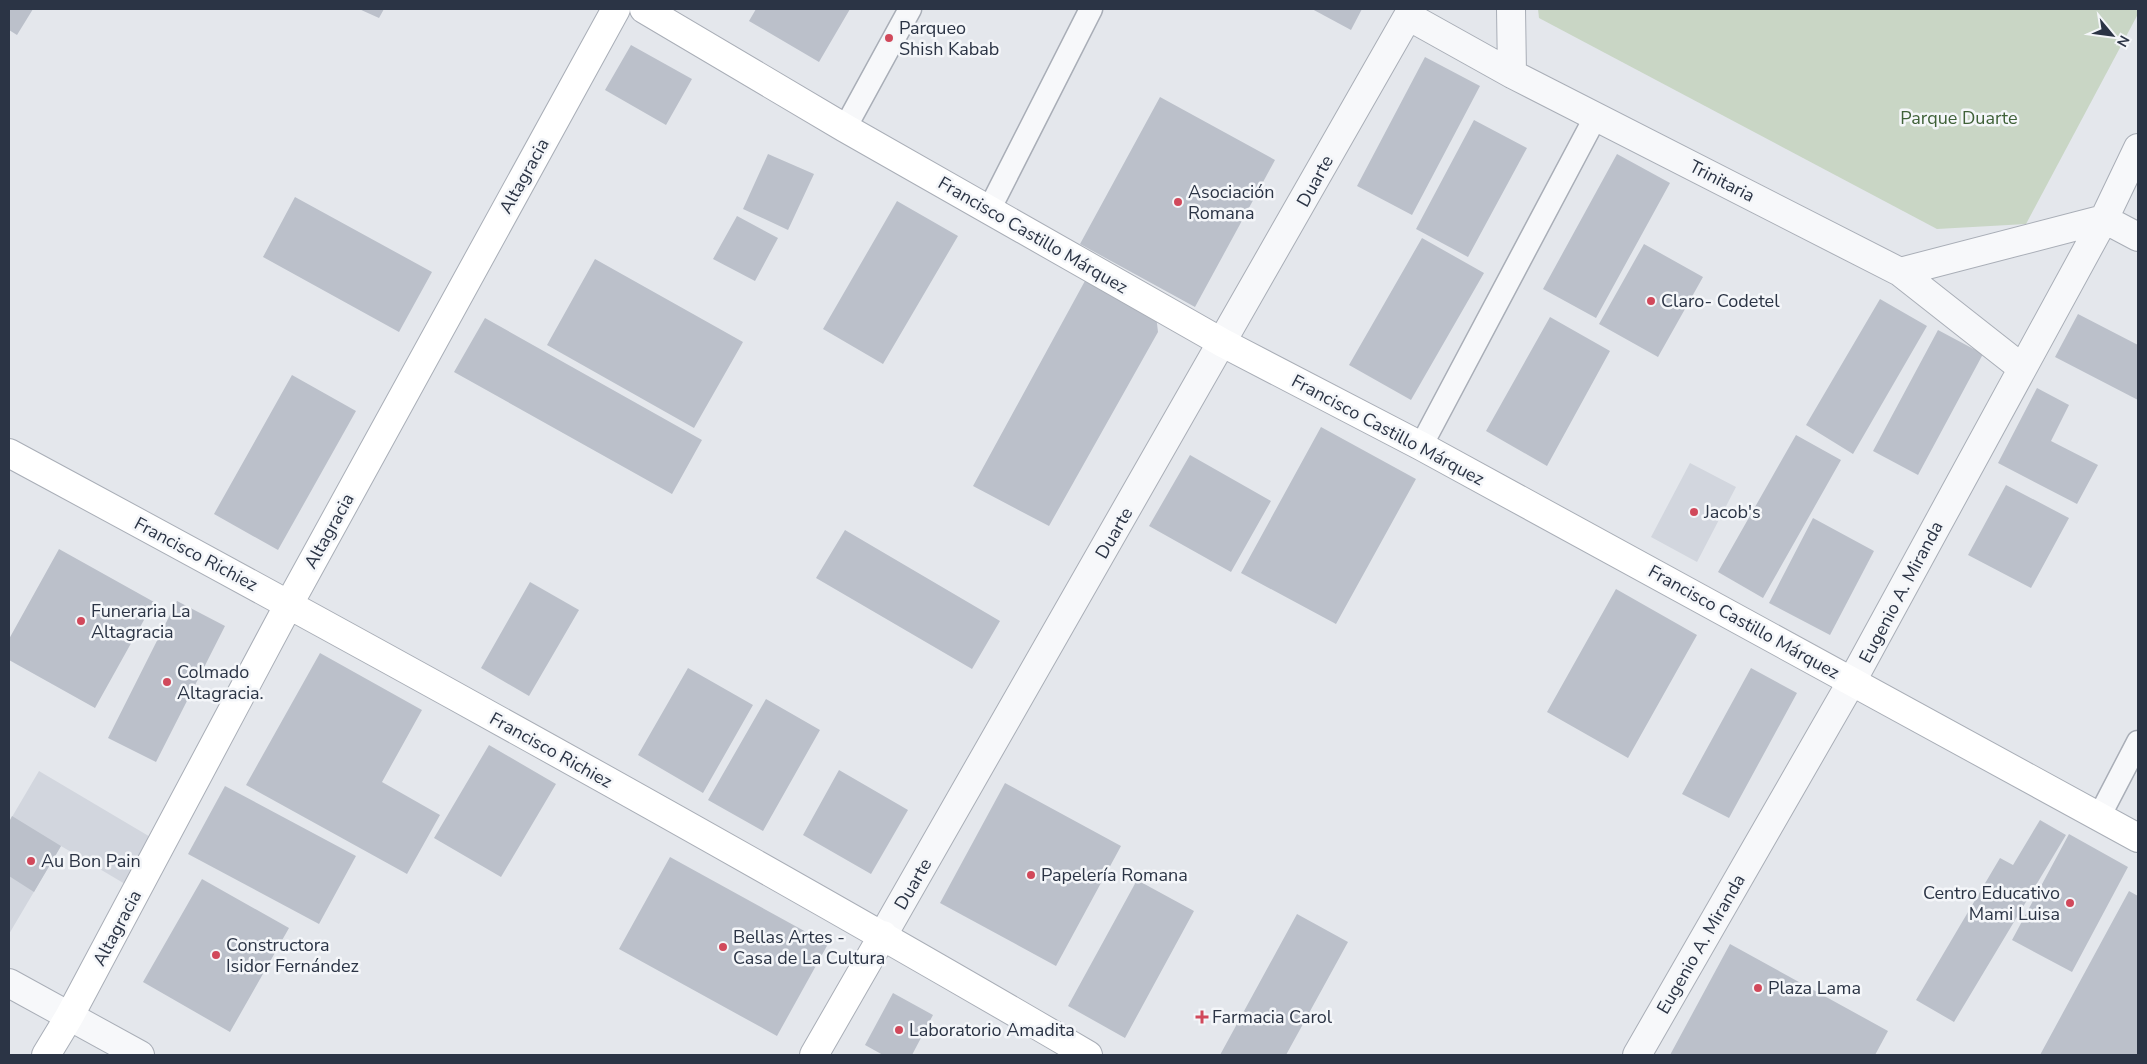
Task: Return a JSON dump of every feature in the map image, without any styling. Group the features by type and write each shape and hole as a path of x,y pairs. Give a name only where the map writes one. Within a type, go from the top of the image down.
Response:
{"main road":[{"name":"Altagracia","path":"46,1055 69,1017 289,604 616,9"},
{"name":"Francisco Castillo Márquez","path":"644,9 845,128 1223,343 1421,446 2138,838"},
{"name":"Francisco Richiez","path":"9,453 289,604 883,935 1088,1055"},
{"name":"Duarte","path":"814,1055 883,935"}],"street":[{"path":"1512,9 1512,74"},
{"name":"Trinitaria","path":"1410,13 1512,74 1900,272 2022,368"},
{"name":"Duarte","path":"883,935 1410,13"},
{"name":"Eugenio A. Miranda","path":"1637,1055 1852,681 2104,219 2138,148"},
{"path":"1900,272 2104,219 2138,237"},
{"path":"9,983 140,1055"}],"lane":[{"path":"845,128 910,9"},
{"path":"989,210 1091,9"},
{"path":"1421,446 1596,116"},
{"path":"2099,817 2138,742"}],"shaded area":[{"name":"Jacob's","path":"1690,463 1736,487 1697,562 1651,537"},
{"path":"39,771 152,838 125,884 61,846 9,934 9,822"}],"green space":[{"name":"Parque Duarte","path":"1538,9 2138,9 2138,14 2026,224 1937,229 1539,18"}],"building":[{"path":"9,9 33,9 17,35 9,30"},
{"path":"359,9 384,9 379,18"},
{"path":"756,9 850,9 819,62 749,21"},
{"path":"1312,9 1362,9 1351,30"},
{"path":"631,45 692,79 666,125 605,90"},
{"path":"1425,57 1480,86 1412,215 1357,186"},
{"name":"Asociación Romana","path":"1160,97 1275,160 1195,307 1080,244"},
{"path":"1474,120 1527,148 1468,257 1416,229"},
{"path":"768,154 814,174 788,230 743,209"},
{"path":"1617,154 1670,183 1596,318 1543,289"},
{"path":"295,197 432,272 399,332 263,257"},
{"path":"897,201 958,236 883,364 823,329"},
{"path":"737,216 778,238 755,281 713,259"},
{"path":"1422,238 1484,273 1411,400 1349,365"},
{"name":"Claro- Codetel","path":"1644,244 1703,277 1658,357 1599,324"},
{"path":"595,259 743,342 694,428 547,345"},
{"path":"1086,279 1156,315 1158,332 1049,526 973,486"},
{"path":"1880,299 1927,326 1853,454 1806,425"},
{"path":"2078,314 2138,345 2138,400 2055,357"},
{"path":"1550,317 1610,351 1547,466 1486,431"},
{"path":"485,318 702,440 672,494 454,372"},
{"path":"1938,330 1983,354 1918,475 1873,451"},
{"path":"292,375 356,411 278,550 214,514"},
{"path":"2037,388 2069,405 2051,441 2098,465 2077,504 1998,463"},
{"path":"1321,427 1416,479 1336,624 1241,573"},
{"path":"1796,435 1841,460 1763,598 1718,572"},
{"path":"1190,455 1271,501 1231,572 1149,526"},
{"path":"2006,485 2069,518 2031,588 1968,555"},
{"path":"1813,518 1874,551 1830,635 1769,603"},
{"path":"845,530 1000,621 972,669 816,578"},
{"name":"Funeraria La Altagracia","path":"59,549 154,602 95,708 9,660 9,639"},
{"path":"530,582 579,610 529,696 481,668"},
{"path":"1616,589 1697,635 1628,758 1547,712"},
{"name":"Colmado Altagracia.","path":"177,601 225,626 156,762 108,738"},
{"path":"320,653 422,710 382,782 440,815 407,874 246,785"},
{"path":"688,668 753,705 703,793 638,755"},
{"path":"1751,668 1797,693 1729,818 1682,794"},
{"path":"766,699 820,730 763,831 708,800"},
{"path":"489,745 556,784 501,877 434,838"},
{"path":"839,770 908,810 871,874 803,835"},
{"name":"Papelería Romana","path":"1005,783 1121,846 1056,966 940,903"},
{"path":"225,786 356,856 319,924 188,854"},
{"name":"Au Bon Pain","path":"12,816 61,846 34,892 9,876 9,822"},
{"path":"2040,820 2066,835 1954,1022 1916,1000 2000,858 2013,865"},
{"name":"Centro Educativo Mami Luisa","path":"2069,834 2128,867 2072,972 2012,940"},
{"name":"Bellas Artes - Casa de La Cultura","path":"670,857 828,944 777,1036 619,949"},
{"name":"Constructora Isidor Fernández","path":"202,879 289,928 230,1032 143,982"},
{"path":"1137,880 1194,911 1125,1038 1068,1006"},
{"path":"2129,891 2138,896 2138,1055 2040,1055"},
{"path":"1297,914 1348,942 1286,1055 1220,1055"},
{"name":"Plaza Lama","path":"1730,944 1888,1031 1875,1055 1670,1055"},
{"name":"Laboratorio Amadita","path":"893,993 933,1015 912,1055 883,1055 865,1045"}],"place":[{"name":"Parqueo Shish Kabab","path":"889,38"},
{"name":"Asociación Romana","path":"1178,202"},
{"name":"Claro- Codetel","path":"1651,301"},
{"name":"Jacob's","path":"1694,512"},
{"name":"Funeraria La Altagracia","path":"81,621"},
{"name":"Colmado Altagracia.","path":"167,682"},
{"name":"Au Bon Pain","path":"31,861"},
{"name":"Papelería Romana","path":"1031,875"},
{"name":"Centro Educativo Mami Luisa","path":"2070,903"},
{"name":"Bellas Artes - Casa de La Cultura","path":"723,947"},
{"name":"Constructora Isidor Fernández","path":"216,955"},
{"name":"Plaza Lama","path":"1758,988"},
{"name":"Farmacia Carol","path":"1202,1017"},
{"name":"Laboratorio Amadita","path":"899,1030"}]}
